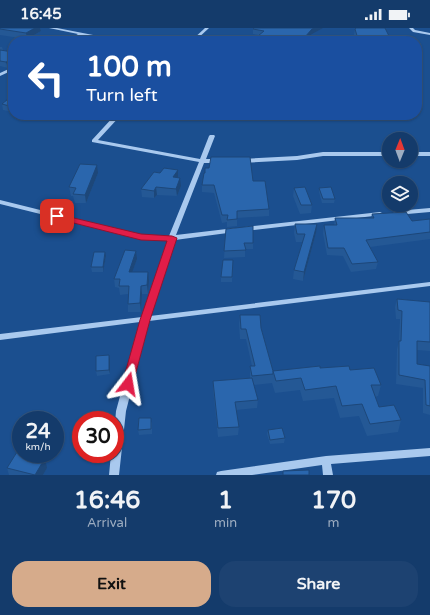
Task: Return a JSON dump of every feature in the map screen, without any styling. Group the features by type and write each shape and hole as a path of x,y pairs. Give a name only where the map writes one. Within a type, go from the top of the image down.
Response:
{"street":[{"path":"51,28 93,36"},
{"path":"198,36 207,28"},
{"path":"411,28 414,31 430,34"},
{"path":"77,36 81,34"},
{"path":"113,120 94,141 202,162 226,161"},
{"path":"114,475 121,411 145,320 172,238 212,136"},
{"path":"234,161 291,158 323,154 382,154"},
{"path":"418,154 430,154"},
{"path":"0,202 141,237 172,238 384,214"},
{"path":"391,213 430,210"},
{"path":"0,337 430,284"},
{"path":"221,475 326,460 430,452"},
{"path":"326,460 328,475"}],"building":[{"path":"0,28 35,28 26,33"},
{"path":"315,28 312,29 306,36 258,36 264,31 253,29"},
{"path":"385,28 389,36 357,36 355,29"},
{"path":"0,50 8,51 8,61 0,61"},
{"path":"8,99 8,106 2,104"},
{"path":"211,157 250,157 253,181 265,181 269,209 237,211 237,219 227,220 228,215 222,215 214,185 202,185 205,168 209,168"},
{"path":"80,164 97,165 85,195 73,194 76,188 69,187"},
{"path":"164,168 178,170 173,177 180,178 176,189 156,187 154,191 141,189 154,172 160,173"},
{"path":"305,187 312,205 301,205 294,188"},
{"path":"331,187 335,199 323,199 319,188"},
{"path":"406,212 412,221 430,219 430,232 366,240 378,262 352,264 344,248 328,248 324,225 337,225 335,218 374,218 372,214"},
{"path":"295,224 317,224 304,272 294,270 305,234 297,234"},
{"path":"253,226 253,243 244,243 246,250 224,251 226,229"},
{"path":"125,250 136,251 129,272 148,272 147,285 141,286 140,303 128,304 129,286 119,286 120,279 114,279"},
{"path":"94,252 105,252 103,267 91,267"},
{"path":"223,260 233,260 232,277 221,277"},
{"path":"397,299 430,302 430,342 417,341 417,364 430,366 430,406 426,405 425,380 399,375 399,341 401,341 402,311 398,310"},
{"path":"240,315 260,315 261,328 273,374 252,376 250,366 255,366 246,329 241,329"},
{"path":"109,355 109,370 96,371 96,356"},
{"path":"320,366 320,368 349,366 350,370 374,368 381,385 371,385 379,407 394,405 401,420 370,424 362,404 342,406 336,386 305,390 301,378 276,381 273,371"},
{"path":"252,378 258,400 235,402 239,427 218,428 213,381"},
{"path":"139,418 151,418 151,429 138,430"},
{"path":"282,428 285,438 270,440 268,430"},
{"path":"12,460 12,463 42,463 35,475 7,468"},
{"path":"309,470 309,475 283,475 283,471"}],"route":[{"path":"57,216 141,237 172,238 145,320 128,384"}]}
